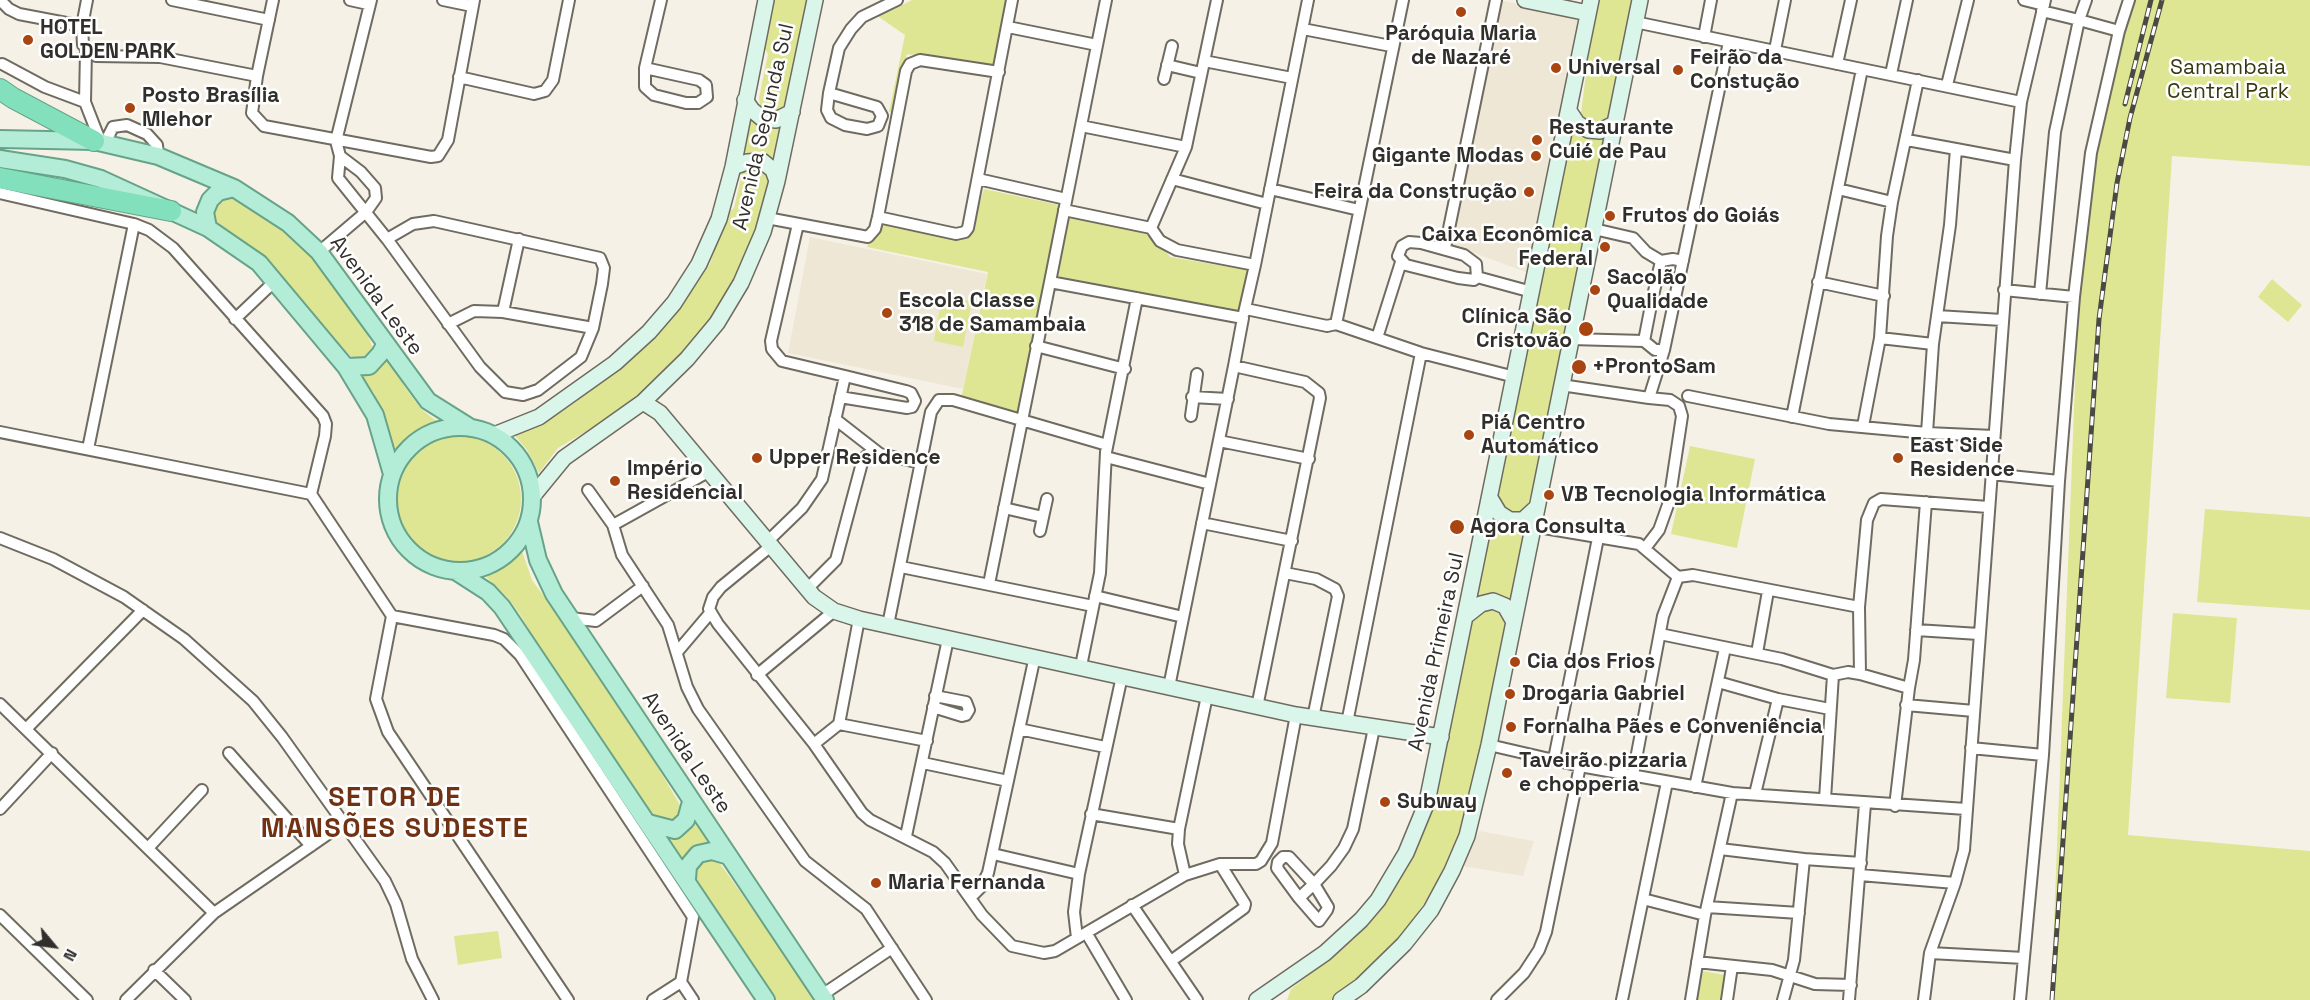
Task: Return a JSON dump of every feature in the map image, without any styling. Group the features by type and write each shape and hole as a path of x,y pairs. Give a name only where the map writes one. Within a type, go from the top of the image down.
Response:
{"highway":[{"path":"0,88 13,98 102,143"},
{"path":"0,178 171,211"}],"main road":[{"name":"Avenida Segunda Sul","path":"494,435 548,411 615,363 649,332 674,303 699,264 719,219 733,167 766,0"},
{"name":"Avenida Segunda Sul","path":"532,497 564,458 657,390 717,323 741,283 757,248 777,181 815,0"},
{"path":"1525,0 1590,7"},
{"path":"1349,997 1404,945 1431,910 1452,871 1467,836 1489,745 1640,0"},
{"name":"Avenida Primeira Sul","path":"1257,1000 1325,953 1361,920 1406,853 1427,802 1590,7"},
{"path":"745,100 763,119 776,120 792,112"},
{"path":"1569,111 1577,123 1588,130 1600,131 1614,124"},
{"name":"Avenida Leste","path":"0,139 102,143 158,156 234,188 288,223 319,252 352,294 385,345 428,401 471,428"},
{"path":"0,159 65,168 101,179 207,228 259,263 276,280 346,367 375,415 392,474"},
{"path":"733,167 747,162 762,161 773,170 777,181"},
{"path":"207,228 205,212 210,200 218,192 234,188"},
{"path":"346,367 369,366 385,345"},
{"path":"657,390 660,413"},
{"path":"643,402 660,413 807,589 834,611 859,619 1122,675 1257,707 1374,728 1442,737"},
{"path":"446,428 471,428 494,435 514,451 527,472 532,497 529,522 518,542 501,559 480,569 457,572 435,568 415,557 400,540 390,519 388,497 392,474 405,453 423,437 446,428"},
{"path":"1490,498 1499,513 1510,520 1523,520 1536,508"},
{"name":"Avenida Leste","path":"529,522 546,579 570,618 824,998"},
{"path":"457,572 488,592 502,606 766,1000"},
{"path":"1467,615 1481,604 1493,601 1505,606 1513,620"},
{"path":"648,823 675,830 686,820 691,802"},
{"path":"687,879 688,866 698,854 712,851 729,856"},
{"path":"1280,1000 1290,978"}],"street":[{"path":"0,0 9,9 20,14 82,26"},
{"path":"87,0 80,39 86,50 85,102 102,143 107,139 113,127 127,125 147,134 157,146 158,156"},
{"path":"273,0 252,102 252,113 257,121 276,130 418,156 438,156 448,140 473,3 443,0"},
{"path":"350,0 370,2 336,141 340,156 338,178 387,239 480,368 496,384 513,395 538,390 573,366 582,357 593,328 604,268 600,258 519,239 422,221 387,239"},
{"path":"459,76 534,94 545,91 553,80 569,0"},
{"path":"645,68 699,80 706,85 707,97 699,103 654,95 645,87 645,68 661,0"},
{"path":"829,93 870,104 882,111 878,126 873,129 837,122 827,110 829,93 839,48 851,29 862,17 897,0"},
{"path":"878,217 962,234 965,232 970,222 1012,0"},
{"path":"989,584 1106,0"},
{"path":"1150,228 1186,147 1217,0"},
{"path":"1169,687 1308,0"},
{"path":"1336,324 1402,0"},
{"path":"1445,248 1496,0"},
{"path":"1704,37 1711,0"},
{"path":"1774,50 1785,0"},
{"path":"1837,64 1851,0"},
{"path":"1891,74 1907,0"},
{"path":"1947,85 1968,0"},
{"path":"2024,0 2044,5 2079,20 2119,31"},
{"path":"2040,294 2055,132 2079,20 2086,0"},
{"path":"2020,1000 2043,755 2059,481 2074,297 2091,153 2119,31 2129,0"},
{"path":"178,1 269,20"},
{"path":"1924,1000 1930,953 1964,850 2015,160 2021,102 2044,5"},
{"path":"1635,22 2021,102"},
{"path":"1008,27 1097,45"},
{"path":"1303,29 1391,46"},
{"path":"1648,398 1664,350 1729,42"},
{"path":"1164,79 1172,46"},
{"path":"86,50 96,56 107,58 160,57 257,76"},
{"path":"767,218 862,238 872,234 878,217 906,71 912,61 920,60 999,72"},
{"path":"1204,61 1292,78"},
{"path":"2,63 45,87 85,102"},
{"path":"1167,65 1201,73"},
{"path":"1792,417 1862,69"},
{"path":"1863,426 1880,338 1887,236 1892,202 1918,80"},
{"path":"882,116 897,119"},
{"path":"1081,126 1186,147"},
{"path":"1907,140 2015,160"},
{"path":"1927,433 1933,344 1950,225 1956,149"},
{"path":"319,252 375,202 375,188 361,172 340,156"},
{"path":"978,179 1150,228 1160,242 1177,250 1255,265"},
{"path":"1172,179 1267,204"},
{"path":"1270,189 1359,210"},
{"path":"1838,189 1892,202"},
{"path":"0,193 134,224 154,234 173,248 324,416 325,436 311,494"},
{"path":"88,449 134,224"},
{"path":"798,225 771,341 774,356 782,361 906,391 911,393 915,401 912,407 907,408 840,397"},
{"path":"1594,229 1633,238 1646,252 1661,261 1673,259 1683,261"},
{"path":"503,312 519,239"},
{"path":"1377,338 1401,262 1398,256 1402,246 1409,242 1445,248 1472,261 1477,268 1477,278"},
{"path":"1644,341 1661,261"},
{"path":"1401,262 1458,278 1474,280 1477,278 1532,292"},
{"path":"235,319 276,280"},
{"path":"1050,282 1137,298 1327,326 1336,324 1421,353 1515,377"},
{"path":"1818,282 1884,296"},
{"path":"2004,290 2074,297"},
{"path":"1081,666 1102,549 1107,445 1125,369 1137,298"},
{"path":"448,324 474,311 503,312 593,328"},
{"path":"1936,316 2002,320"},
{"path":"1880,338 1933,344"},
{"path":"1571,339 1644,341 1655,350 1664,350"},
{"path":"1036,346 1125,369"},
{"path":"1347,723 1421,353"},
{"path":"1234,366 1305,382 1319,393 1318,417 1257,707"},
{"path":"1191,416 1197,374"},
{"path":"845,376 826,463 816,491 770,544 721,587 710,601 711,612 757,675 814,744 862,813 870,820 906,836 939,858 999,936 1012,946 1044,953 1055,951 1185,875 1220,864 1256,864 1265,856 1272,843 1296,715"},
{"path":"1561,385 1670,400 1678,406 1682,416 1670,502 1659,530 1646,547"},
{"path":"1688,396 1792,417 1927,433 1994,436"},
{"path":"1192,397 1228,399"},
{"path":"888,625 932,412 939,400 953,400 1107,445"},
{"path":"835,419 880,454"},
{"path":"0,432 311,494 392,615 376,699 388,732 568,1000"},
{"path":"1219,441 1309,459"},
{"path":"807,589 836,560 863,459 869,454 880,454 921,463"},
{"path":"1106,457 1210,484"},
{"path":"614,525 710,471"},
{"path":"1991,474 2059,481"},
{"path":"588,490 614,525 622,555 668,625 678,651 687,687 698,709 805,861 866,909 926,1000"},
{"path":"1040,531 1047,499"},
{"path":"1860,674 1859,607 1869,512 1881,499 1988,507"},
{"path":"1895,806 1916,630 1926,502"},
{"path":"1005,508 1043,517"},
{"path":"1536,508 1554,531"},
{"path":"1202,523 1292,542"},
{"path":"1532,526 1646,547 1678,577"},
{"path":"0,538 52,559 143,610 221,670 253,701 385,881 396,904 412,959 433,1000"},
{"path":"1554,759 1598,538"},
{"path":"901,567 1183,617"},
{"path":"1285,573 1316,579 1335,589 1338,596 1313,718"},
{"path":"1678,577 1693,575 1859,607"},
{"path":"1633,775 1660,634 1669,596 1678,577"},
{"path":"570,618 596,621 643,586"},
{"path":"1757,653 1768,591"},
{"path":"27,728 143,610"},
{"path":"757,675 834,611"},
{"path":"678,651 711,612"},
{"path":"392,615 494,635 504,639 520,655 693,917 681,982 693,1000"},
{"path":"814,744 839,724 859,619"},
{"path":"1916,630 1979,634"},
{"path":"1660,634 1757,653 1833,675 1848,672 1860,674 1909,688"},
{"path":"906,836 948,639"},
{"path":"1695,786 1725,648"},
{"path":"970,898 985,880 993,854 1035,656"},
{"path":"1122,675 1091,814 1074,912 1082,936 1126,1000"},
{"path":"1826,799 1833,675"},
{"path":"1718,682 1778,699 1830,709"},
{"path":"1185,875 1178,844 1179,830 1207,696"},
{"path":"1755,794 1778,699"},
{"path":"0,704 214,913"},
{"path":"1906,705 1974,711"},
{"path":"839,724 927,741"},
{"path":"1299,898 1344,848 1353,829 1374,728"},
{"path":"1019,729 1105,747"},
{"path":"1489,745 1580,766 1732,793 1865,804 1966,809"},
{"path":"1971,748 2043,755"},
{"path":"0,809 52,753"},
{"path":"229,753 311,846"},
{"path":"923,763 1008,781"},
{"path":"1497,1000 1524,973 1539,951 1546,932 1580,766"},
{"path":"1622,1000 1667,782"},
{"path":"148,848 202,790"},
{"path":"1691,1000 1706,911 1732,793"},
{"path":"1849,1000 1865,804"},
{"path":"1091,814 1179,830"},
{"path":"126,1000 214,913 344,823"},
{"path":"1720,849 1861,863"},
{"path":"993,854 1079,874"},
{"path":"1283,857 1289,857 1314,884 1328,907 1319,921 1299,898 1276,868 1283,857"},
{"path":"1783,1000 1790,978 1804,859"},
{"path":"1171,961 1244,908 1245,904 1220,864"},
{"path":"1860,875 1955,883"},
{"path":"1643,899 1706,911 1799,913"},
{"path":"1132,905 1197,1000"},
{"path":"0,915 87,1000"},
{"path":"824,998 892,948"},
{"path":"1930,953 2024,958"},
{"path":"1698,962 1772,970 1790,978 1815,984 1851,985"},
{"path":"1726,1000 1732,966"},
{"path":"154,970 184,1000"},
{"path":"653,1000 681,982"}],"shaded area":[{"path":"1499,0 1581,17 1528,273 1453,245"},
{"name":"Escola Classe 318 de Samambaia","path":"810,237 987,274 963,389 788,353"},
{"path":"1479,831 1534,841 1523,876 1462,866"}],"green space":[{"path":"774,0 810,0 788,104 781,114 761,111 759,98 768,54 765,49"},
{"path":"912,0 1008,0 995,68 907,54 894,113 889,112 905,35 876,15 891,11"},
{"path":"1600,0 1637,0 1609,120 1601,126 1585,120 1581,113 1589,50"},
{"name":"Samambaia Central Park","path":"2123,0 2310,0 2310,166 2172,156 2128,835 2310,851 2310,1000 2051,1000 2084,153 2114,25"},
{"path":"749,114 755,122 768,128 779,128 787,122 777,167 739,159"},
{"path":"1572,122 1611,133 1571,339 1526,512 1511,517 1496,496"},
{"path":"751,163 772,173 763,221 717,315 656,384 602,422 558,448 539,473 527,450 512,432 545,423 576,402 583,392 676,308 710,264 726,214 734,208 743,169"},
{"path":"984,189 1064,206 1024,423 960,404 988,272 867,247 877,220 959,239 970,235"},
{"path":"227,195 237,197 297,238 359,315 374,350 368,361 360,361 349,355 273,269 217,222 212,212 214,201"},
{"path":"1067,214 1154,236 1170,257 1253,271 1243,316 1052,279"},
{"path":"2272,279 2302,305 2288,322 2258,297"},
{"path":"942,296 972,301 963,347 934,341"},
{"path":"388,356 404,386 421,409 439,423 418,430 395,453 374,393 357,374"},
{"path":"458,436 482,441 503,454 516,475 521,499 516,523 503,544 482,557 458,562 434,557 413,544 400,523 395,499 400,475 413,454 434,441"},
{"path":"1690,446 1755,459 1737,548 1671,534"},
{"path":"1492,508 1527,525 1512,608 1493,595 1484,595 1474,600"},
{"path":"2205,509 2310,517 2310,610 2197,602"},
{"path":"520,545 532,580 611,688 683,810 679,820 659,824 578,710 519,613 507,597 481,572 502,562"},
{"path":"1485,605 1505,614 1506,625 1484,750 1461,834 1429,896 1399,939 1373,969 1331,1000 1287,1000 1291,989 1355,938 1409,864 1432,810 1472,613"},
{"path":"2173,613 2237,618 2230,703 2166,698"},
{"path":"692,812 715,848 682,868 662,837 670,836"},
{"path":"698,859 715,859 719,862 817,1000 771,1000 692,874"},
{"path":"498,931 502,958 458,965 454,936"},
{"path":"1703,971 1725,975 1723,1000 1697,1000"}],"railway":[{"path":"2125,104 2151,0"},
{"path":"2052,1000 2099,319 2117,183 2130,118 2162,0"}],"place":[{"name":"Paróquia Maria de Nazaré","path":"1461,12"},
{"name":"HOTEL GOLDEN PARK","path":"28,40"},
{"name":"Universal","path":"1556,68"},
{"name":"Feirão da Constução","path":"1678,70"},
{"name":"Posto Brasília Mlehor","path":"130,108"},
{"name":"Restaurante Cuié de Pau","path":"1537,140"},
{"name":"Gigante Modas","path":"1536,156"},
{"name":"Feira da Construção","path":"1529,192"},
{"name":"Frutos do Goiás","path":"1610,216"},
{"name":"Caixa Econômica Federal","path":"1605,247"},
{"name":"Sacolão Qualidade","path":"1595,290"},
{"name":"Escola Classe 318 de Samambaia","path":"887,313"},
{"name":"Clínica São Cristovão","path":"1586,329"},
{"name":"+ProntoSam","path":"1579,367"},
{"name":"Piá Centro Automático","path":"1469,435"},
{"name":"Upper Residence","path":"757,458"},
{"name":"East Side Residence","path":"1898,458"},
{"name":"Império Residencial","path":"615,481"},
{"name":"VB Tecnologia Informática","path":"1549,495"},
{"name":"Agora Consulta","path":"1457,527"},
{"name":"Cia dos Frios","path":"1515,662"},
{"name":"Drogaria Gabriel","path":"1510,694"},
{"name":"Fornalha Pães e Conveniência","path":"1511,727"},
{"name":"Taveirão pizzaria e chopperia","path":"1507,773"},
{"name":"Subway","path":"1385,802"},
{"name":"Maria Fernanda","path":"876,883"}],"district":[{"name":"SETOR DE MANSÕES SUDESTE","path":"395,814"}]}
